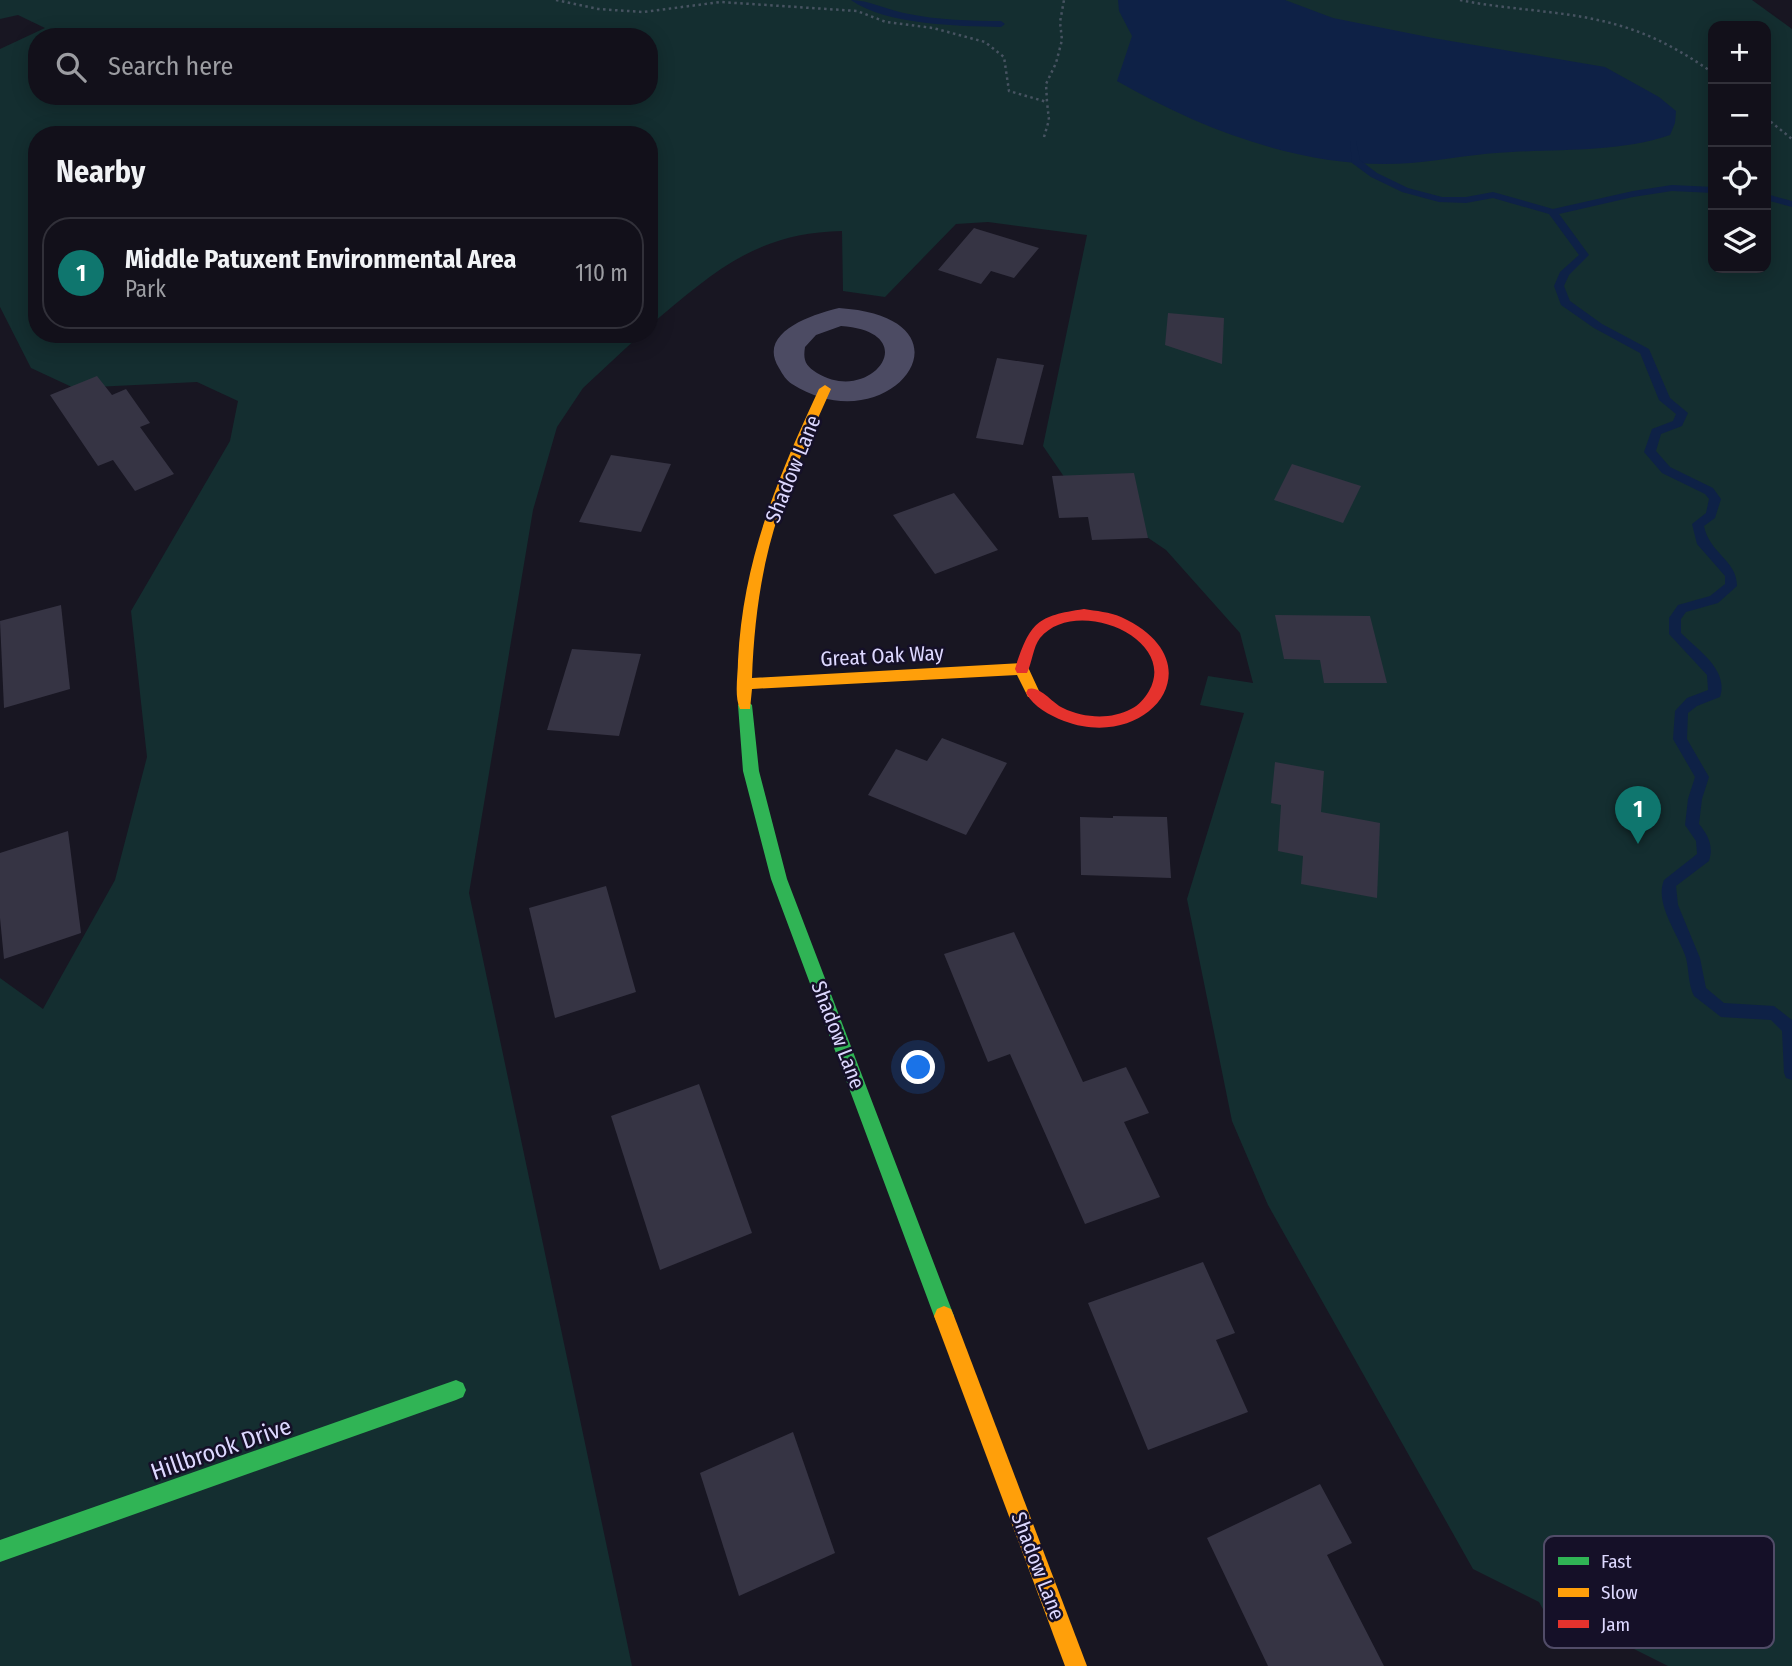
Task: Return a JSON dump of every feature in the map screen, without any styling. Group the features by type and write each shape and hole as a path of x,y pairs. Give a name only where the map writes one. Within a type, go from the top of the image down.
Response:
{"street":[{"name":"Shadow Lane","path":"825,389 777,499 760,558 750,613 746,684 748,753 759,812 779,879 1076,1666"},
{"path":"1090,613 1116,618 1142,631 1157,649 1164,666 1162,683 1156,696 1143,709 1124,718 1097,722 1072,718 1050,709 1030,690 1021,669 1025,647 1039,629 1060,617 1090,613"},
{"name":"Great Oak Way","path":"746,684 1021,669"},
{"name":"Hillbrook Drive","path":"0,1551 456,1390"}],"path":[{"path":"556,0 598,9 643,12 721,2 857,11 886,22 933,28 985,42 1004,57 1009,92 1047,102"},
{"path":"1044,137 1049,120 1046,84 1056,63 1062,40 1060,22 1064,0"},
{"path":"1460,0 1499,9 1608,22 1672,47 1708,70"},
{"path":"1771,122 1792,139"}],"green space":[{"path":"0,0 1752,0 1792,29 1792,1666 1668,1666 1632,1648 1774,1648 1774,1536 1544,1536 1544,1611 1539,1602 1473,1569 1268,1205 1232,1121 1187,899 1244,713 1200,705 1208,676 1253,683 1240,633 1166,550 1069,484 1043,446 1087,235 988,222 956,224 885,297 843,291 842,231 811,233 784,239 736,259 658,319 658,126 28,126 28,343 631,343 583,388 557,427 533,510 469,893 632,1666 0,1666 0,978 43,1009 115,880 147,757 131,611 230,441 238,401 197,382 74,388 31,368 0,307 0,49 28,36 28,105 658,105 658,28 45,28 18,15 0,19"}],"water":[{"path":"1118,0 1285,0 1333,18 1605,67 1659,97 1676,111 1675,123 1670,135 1632,144 1592,149 1499,153 1411,163 1373,164 1296,154 1221,131 1117,81 1132,36 1119,11"}],"building":[{"path":"974,228 1039,248 1014,278 991,271 981,284 938,270"},
{"path":"1168,313 1224,318 1222,364 1165,345"},
{"path":"997,358 1044,365 1023,445 976,438"},
{"path":"97,376 112,395 126,389 150,423 140,427 174,474 135,491 113,460 98,466 50,395"},
{"path":"611,455 671,464 641,532 579,522"},
{"path":"1292,464 1361,486 1343,523 1274,500"},
{"path":"1134,473 1148,538 1092,540 1088,517 1059,518 1052,476"},
{"path":"954,493 998,550 935,574 893,515"},
{"path":"61,605 70,689 4,708 0,621"},
{"path":"1275,615 1370,616 1387,683 1324,683 1320,660 1284,659"},
{"path":"572,649 641,654 619,736 547,730"},
{"path":"942,738 1007,763 966,835 868,795 896,749 927,761"},
{"path":"1275,762 1324,771 1321,812 1380,823 1377,898 1301,884 1303,856 1278,851 1281,805 1271,803"},
{"path":"1080,817 1167,817 1171,878 1081,875"},
{"path":"68,831 81,933 4,959 0,918 0,853"},
{"path":"606,886 636,992 555,1018 529,908"},
{"path":"1014,932 1083,1082 1126,1067 1149,1113 1124,1122 1160,1197 1085,1224 1010,1054 988,1062 944,954"},
{"path":"699,1084 752,1233 660,1270 611,1116"},
{"path":"1203,1262 1235,1333 1216,1340 1248,1412 1148,1450 1088,1303"},
{"path":"793,1432 835,1553 739,1596 700,1473"},
{"path":"1320,1484 1352,1543 1327,1555 1384,1666 1268,1666 1207,1538"}],"waterway":[{"path":"855,0 909,17 945,22 1001,24"},
{"path":"1353,143 1355,161 1374,175 1405,190 1442,200 1466,200 1493,195 1553,212"},
{"path":"1553,212 1672,188 1708,190"},
{"path":"1771,198 1792,204"},
{"path":"1553,212 1584,255 1564,274 1559,286 1565,303 1598,326 1645,351 1665,400 1682,413 1678,423 1656,432 1650,452 1666,470 1709,491 1715,499 1711,515 1698,524 1701,541 1731,575 1731,586 1714,600 1682,608 1675,618 1675,634 1713,673 1715,693 1692,702 1682,711 1680,739 1702,777 1695,799 1692,825 1703,839 1704,857 1669,884 1671,905 1693,958 1699,991 1721,1010 1774,1013 1790,1028 1792,1073"}],"traffic: fast":[{"path":"745,705 751,771 779,879 944,1316"},
{"path":"0,1551 456,1390"}],"traffic: slow":[{"path":"745,705 746,650 752,595 764,540 786,475 825,389"},
{"path":"746,684 1022,669 1033,693"},
{"path":"944,1316 1076,1666"}],"traffic: jam":[{"path":"1022,669 1033,636 1055,618 1084,614 1114,620 1141,635 1159,655 1163,679 1149,704 1122,719 1106,722 1073,718 1044,704 1033,693"}],"place":[{"name":"Middle Patuxent Environmental Area","path":"1638,844"}]}
